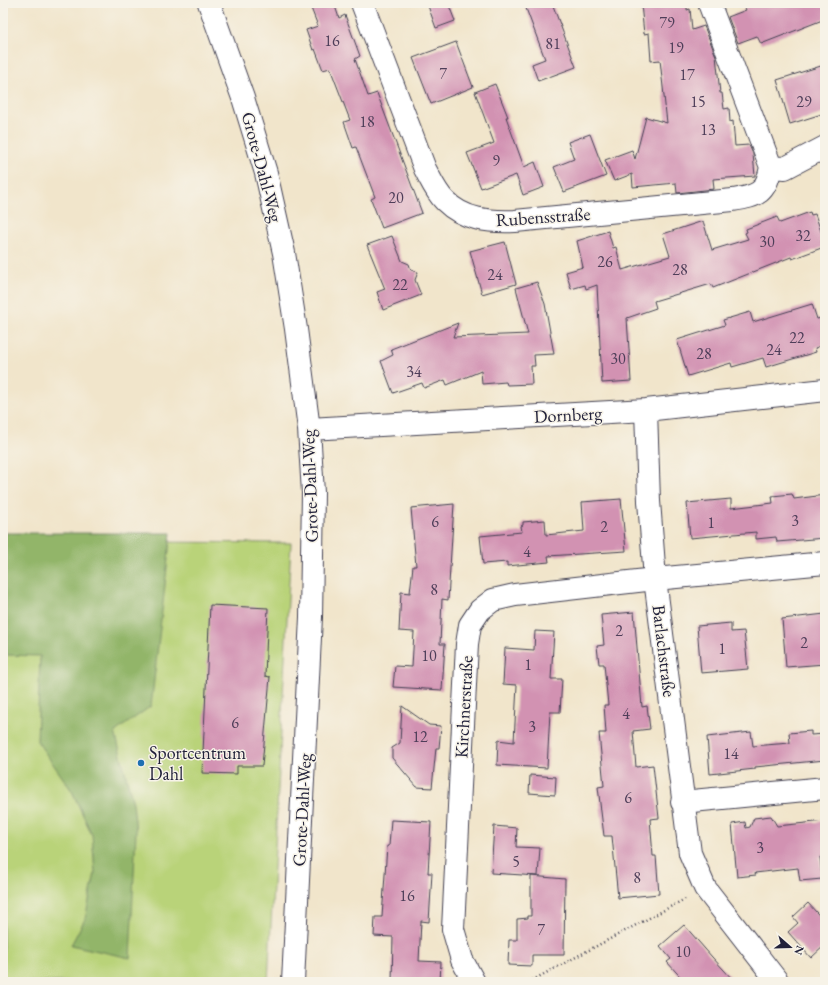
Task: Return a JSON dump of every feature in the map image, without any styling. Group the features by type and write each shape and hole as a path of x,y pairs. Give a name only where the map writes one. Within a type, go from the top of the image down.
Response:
{"street":[{"name":"Grote-Dahl-Weg","path":"209,3 243,98 266,173 284,252 309,429 313,492 311,617 293,982"},
{"name":"Rubensstraße","path":"362,3 425,169 444,201 469,216 492,222 515,221 752,197 764,188 769,179 771,167"},
{"path":"709,3 771,167 785,168 825,147"},
{"name":"Dornberg","path":"309,429 646,410 825,390"},
{"name":"Barlachstraße","path":"646,410 649,501 655,579 682,802 690,852 705,888 778,982"},
{"name":"Kirchnerstraße","path":"474,982 462,960 453,929 466,660 470,625 480,610 493,600 515,595 655,579 825,563"},
{"path":"682,802 825,788"}],"path":[{"path":"529,982 705,888"}],"green space":[{"path":"3,533 171,533 151,706 115,732 133,803 136,831 130,958 71,945 85,919 95,873 92,835 72,791 37,741 40,656 3,655"},
{"name":"Sportcentrum Dahl","path":"3,541 291,543 268,982 3,982"}],"building":[{"path":"309,3 334,3 339,18 345,15 360,56 355,59 368,96 377,93 422,213 382,228 371,199 375,197 356,147 353,148 344,122 350,120 330,68 323,70 315,49 313,50 306,30 318,26"},
{"path":"427,3 448,3 455,21 436,28"},
{"path":"524,3 552,3 576,67 538,81 532,64 545,59"},
{"path":"687,3 687,10 690,9 692,30 704,26 716,56 720,93 722,93 724,109 729,108 730,122 733,121 735,146 749,145 753,154 755,176 713,179 714,189 677,193 676,183 633,187 632,174 614,181 605,160 632,150 635,159 646,117 667,123 660,60 651,61 649,33 644,34 641,4"},
{"path":"743,3 825,3 825,19 761,44 757,36 738,43 728,17 746,10"},
{"path":"456,42 473,87 431,104 413,58"},
{"path":"824,65 825,113 790,124 777,80"},
{"path":"495,84 508,117 506,117 524,167 535,162 544,187 523,195 516,175 481,188 467,153 494,143 475,92"},
{"path":"590,134 606,176 564,192 554,167 574,159 568,142"},
{"path":"810,212 811,215 815,214 824,240 821,241 824,247 792,259 791,257 713,288 711,284 654,301 656,308 627,318 631,381 602,383 597,285 586,289 585,285 571,289 566,272 583,267 577,241 608,231 613,248 616,247 622,270 670,256 663,234 703,221 712,250 748,239 745,233 747,232 746,229 777,217 780,223"},
{"path":"392,236 402,261 409,264 411,270 418,272 415,280 421,295 383,310 377,292 385,289 367,245"},
{"path":"505,242 516,284 482,294 470,251"},
{"path":"537,282 545,304 554,354 534,355 535,366 531,366 532,384 507,385 506,382 482,384 481,371 447,385 445,380 424,388 422,383 393,393 381,361 393,355 391,349 458,323 453,337 528,334 516,288"},
{"path":"812,304 817,319 825,317 825,344 815,348 816,352 766,367 763,358 732,367 731,363 688,376 677,340 725,325 723,320 750,312 753,322"},
{"path":"792,494 794,499 825,495 825,538 777,542 776,537 756,539 756,532 690,538 687,503 731,499 731,508 773,503 772,496"},
{"path":"621,499 626,551 548,556 549,562 507,566 507,562 483,564 480,536 522,532 521,526 523,525 523,522 545,520 546,535 584,531 582,502"},
{"path":"454,504 448,600 442,599 440,644 445,644 442,690 393,687 395,666 412,667 414,632 399,631 401,592 410,593 413,566 416,566 411,508"},
{"path":"210,605 268,608 265,676 270,677 262,766 237,766 237,774 202,773"},
{"path":"634,612 642,707 647,706 650,729 633,731 636,767 653,765 659,818 650,819 653,856 656,856 659,894 618,898 612,836 604,836 598,787 604,786 599,733 606,733 604,705 608,705 604,664 599,664 597,646 604,645 601,615"},
{"path":"825,614 825,664 786,667 782,619"},
{"path":"731,623 731,632 744,631 748,669 701,673 697,626"},
{"path":"535,631 554,632 551,679 562,679 560,712 550,712 547,768 497,765 498,740 514,742 517,685 503,684 505,648 534,650"},
{"path":"402,706 429,725 441,726 439,748 436,748 432,788 417,787 392,758 392,748 400,743"},
{"path":"811,731 811,735 825,734 825,760 755,767 755,769 710,774 707,737 751,732 753,746 790,743 789,733"},
{"path":"530,775 556,777 555,795 529,793"},
{"path":"771,816 777,826 825,821 825,856 820,857 822,879 800,881 798,868 755,873 756,875 737,877 732,824 745,822 746,828 750,827 754,818"},
{"path":"391,820 431,822 428,873 432,873 429,922 421,921 419,961 441,962 440,982 392,982 393,937 374,936 375,917 382,917 387,846 389,846"},
{"path":"494,826 517,828 516,847 540,848 538,876 491,873"},
{"path":"531,876 565,879 564,955 532,955 532,966 508,965 509,940 517,940 517,919 528,918 528,916 531,916"},
{"path":"808,903 825,922 825,945 811,958 788,932 798,923 793,917"},
{"path":"684,925 735,982 685,982 667,962 671,959 660,946"}],"place":[{"name":"Sportcentrum Dahl","path":"141,763"}]}
